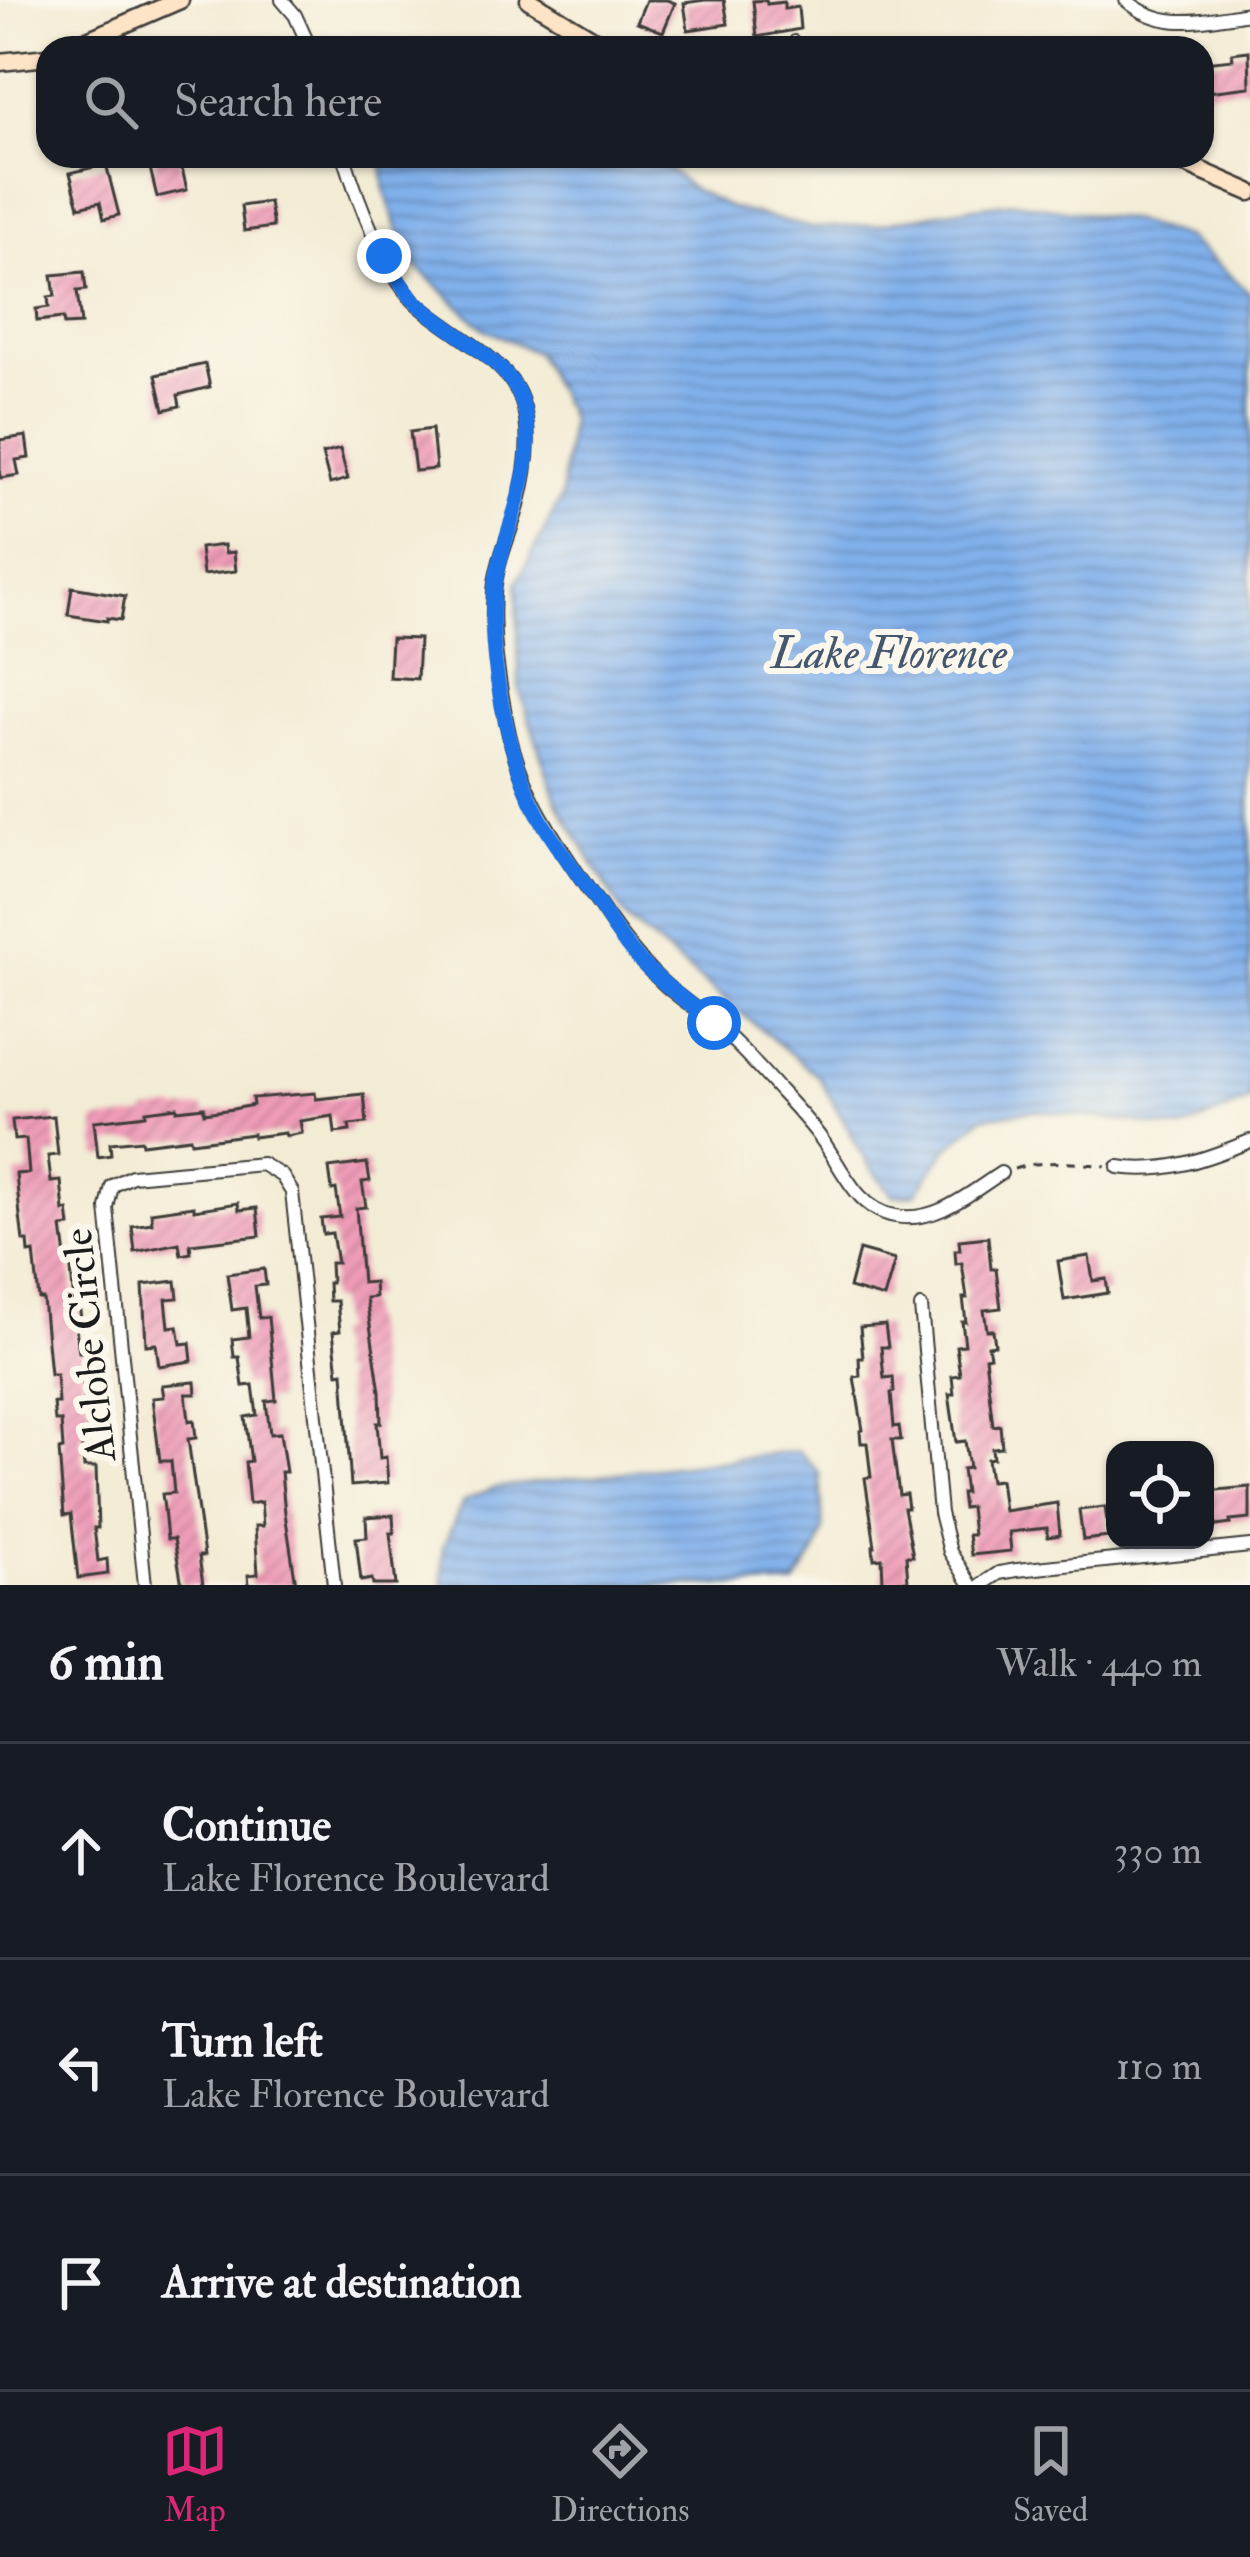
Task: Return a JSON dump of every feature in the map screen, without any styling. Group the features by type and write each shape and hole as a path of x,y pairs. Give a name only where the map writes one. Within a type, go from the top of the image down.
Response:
{"street":[{"path":"97,36 180,0"},
{"path":"282,0 305,36"},
{"path":"529,0 588,36"},
{"path":"1126,0 1152,18 1176,22 1250,13"},
{"path":"0,62 36,58"},
{"path":"348,168 384,256 411,298 500,368 520,393 528,422 527,459 494,591 495,648 518,771 540,819 630,950 714,1023 780,1091 824,1142 866,1204 893,1216 924,1216 1001,1173"},
{"path":"1195,168 1250,193"},
{"path":"1118,1167 1173,1168 1250,1141"},
{"name":"Alclobe Circle","path":"145,1585 107,1208 112,1186 132,1176 262,1164 282,1176 292,1192 334,1585"},
{"path":"920,1307 940,1514 950,1552 971,1585"},
{"path":"982,1585 999,1573 1017,1570 1250,1546"}],"path":[{"path":"1001,1173 1065,1162 1118,1167"}],"water":[{"name":"Lake Florence","path":"382,168 667,168 691,188 730,208 812,228 876,225 1015,202 1133,221 1187,238 1250,293 1250,1100 1181,1130 1034,1110 983,1117 946,1150 916,1194 894,1196 869,1166 818,1076 625,918 556,801 519,688 517,582 561,499 570,418 536,353 483,328 407,258"},
{"path":"799,1451 820,1474 823,1530 817,1550 795,1585 443,1585 443,1547 463,1502 494,1488"}],"building":[{"path":"646,0 675,3 663,32 637,22"},
{"path":"724,0 728,24 688,30 684,3"},
{"path":"753,1 784,2 784,9 798,7 800,29 757,36"},
{"path":"1249,51 1250,87 1214,91 1214,61 1233,59 1232,53"},
{"path":"107,168 119,215 104,219 100,202 79,207 70,173"},
{"path":"150,168 182,168 187,190 157,197"},
{"path":"269,202 273,227 244,231 241,206"},
{"path":"84,272 86,290 77,291 81,324 64,325 63,318 37,321 36,309 49,307 48,297 55,296 52,275"},
{"path":"205,364 210,387 178,395 180,406 164,410 156,375"},
{"path":"432,429 436,469 415,471 410,432"},
{"path":"26,436 29,458 16,460 19,475 0,478 0,440"},
{"path":"340,449 348,479 330,484 322,454"},
{"path":"224,545 225,553 234,552 236,571 203,575 200,548"},
{"path":"72,587 125,596 121,620 68,615"},
{"path":"391,638 419,639 417,679 389,677"},
{"path":"315,1093 316,1099 364,1094 367,1123 335,1133 333,1116 300,1121 302,1133 286,1136 110,1143 111,1155 98,1157 94,1121 177,1107 204,1107 204,1113 253,1105 252,1098"},
{"path":"54,1116 58,1155 48,1156 51,1182 61,1181 64,1211 68,1210 70,1226 62,1227 74,1305 79,1305 81,1319 75,1320 79,1352 84,1352 85,1400 89,1400 88,1434 81,1435 84,1467 96,1467 98,1528 94,1528 98,1561 107,1559 108,1574 78,1578 71,1514 64,1515 61,1421 55,1421 53,1403 58,1403 56,1374 50,1374 43,1299 39,1299 34,1252 29,1253 28,1241 23,1241 20,1216 16,1174 29,1173 26,1139 14,1140 12,1120"},
{"path":"367,1163 370,1181 362,1182 366,1207 356,1208 362,1283 374,1282 375,1297 366,1298 380,1392 380,1458 386,1457 388,1483 351,1486 343,1372 338,1373 333,1332 340,1331 337,1301 329,1301 330,1263 337,1263 332,1233 323,1234 321,1219 340,1217 329,1168"},
{"path":"238,1203 239,1210 257,1208 260,1236 190,1244 191,1253 181,1255 179,1243 135,1252 132,1226 152,1223 151,1212"},
{"path":"988,1237 1001,1308 984,1310 995,1345 988,1346 990,1356 985,1357 993,1426 1000,1425 1002,1447 992,1448 993,1458 987,1459 990,1481 1000,1480 1004,1511 1057,1503 1060,1535 1048,1537 1047,1528 1009,1532 1011,1551 971,1555 970,1507 963,1508 961,1493 965,1493 962,1469 969,1468 965,1441 956,1442 949,1394 954,1394 952,1376 960,1375 956,1346 965,1345 963,1298 967,1298 962,1263 956,1264 955,1250 960,1250 959,1240"},
{"path":"859,1250 895,1260 884,1298 849,1288"},
{"path":"1089,1256 1093,1281 1106,1279 1108,1293 1064,1300 1058,1261"},
{"path":"264,1269 266,1285 255,1286 259,1318 268,1317 276,1400 266,1401 270,1434 280,1433 296,1585 249,1585 248,1575 258,1574 255,1526 263,1526 261,1502 249,1504 245,1462 251,1461 245,1417 257,1415 253,1385 243,1386 232,1339 249,1337 246,1308 232,1310 227,1274"},
{"path":"176,1281 178,1298 166,1299 169,1327 178,1326 181,1344 190,1343 192,1361 159,1366 156,1344 146,1345 143,1285"},
{"path":"885,1325 884,1378 893,1377 894,1427 899,1426 901,1440 892,1440 899,1495 906,1494 913,1556 906,1556 908,1581 883,1582 882,1558 874,1559 865,1478 871,1477 867,1443 861,1443 854,1377 860,1376 859,1358 863,1358 860,1327"},
{"path":"195,1382 196,1394 186,1394 196,1438 188,1439 204,1556 199,1556 203,1585 182,1585 174,1539 167,1539 162,1494 174,1493 171,1461 160,1461 152,1398 164,1397 162,1385"},
{"path":"1250,1487 1250,1519 1216,1526 1214,1490"},
{"path":"1105,1507 1106,1537 1083,1540 1079,1510"},
{"path":"393,1515 394,1533 390,1533 396,1585 361,1581 356,1538 367,1537 366,1517"}],"route":[{"path":"384,256 411,298 500,368 520,393 528,422 518,506 494,591 495,648 518,771 540,819 630,950 714,1023"}]}
